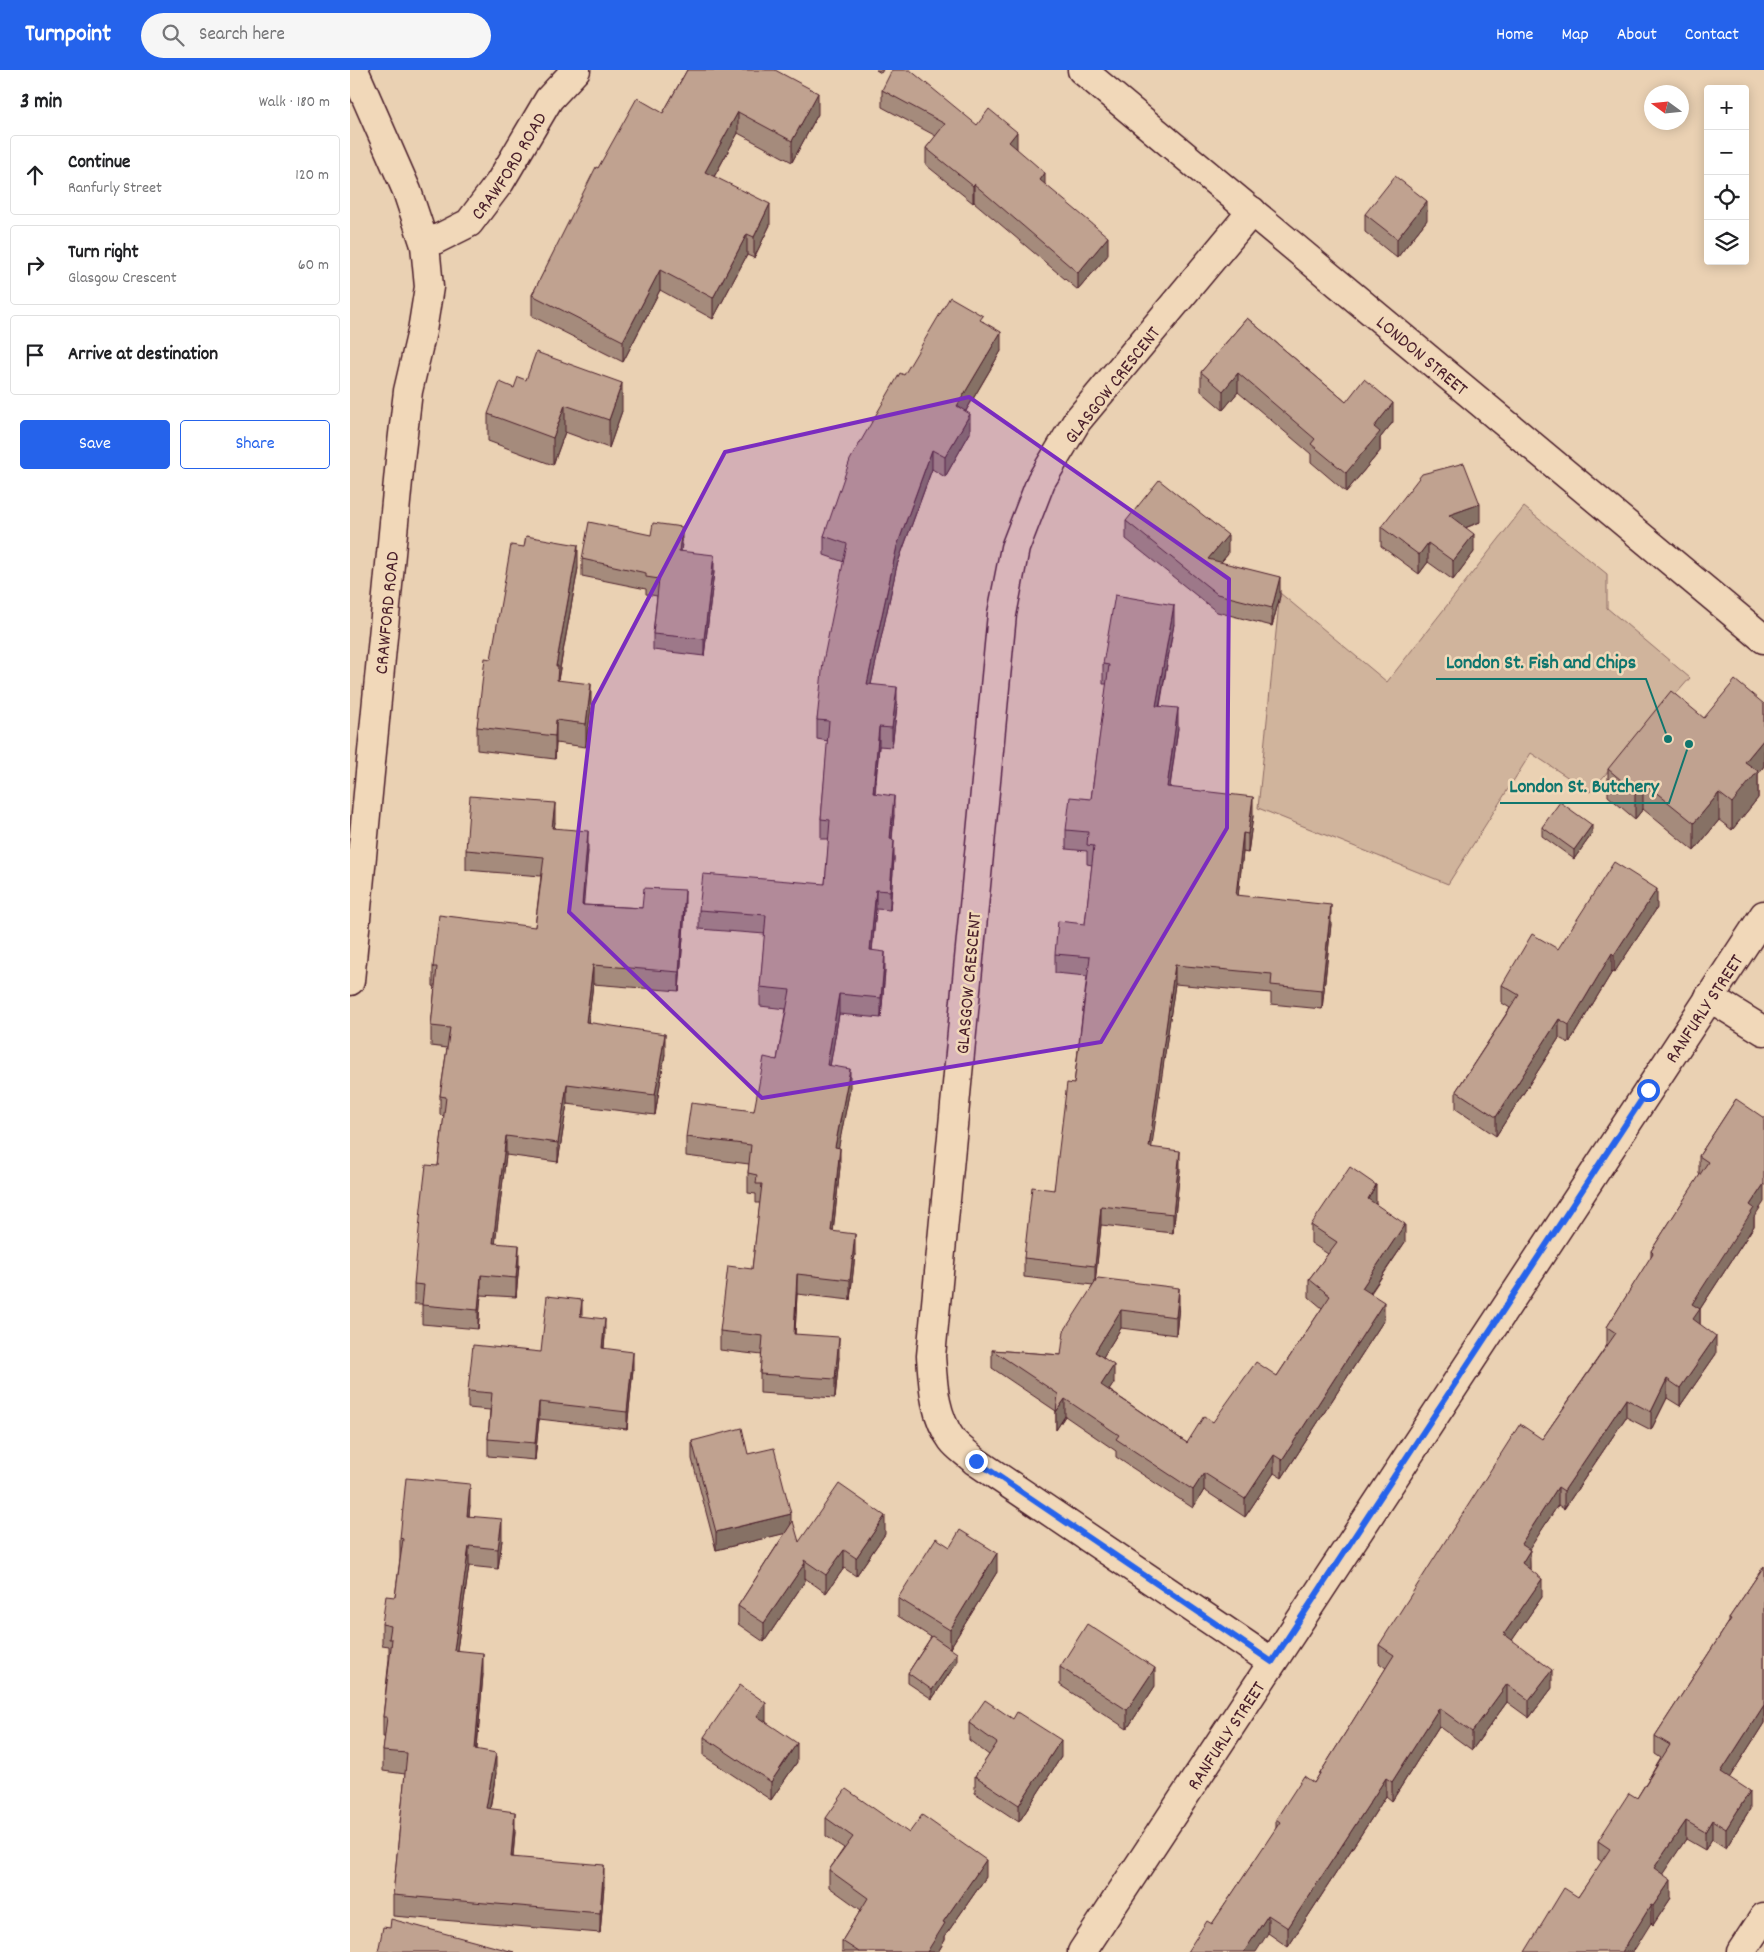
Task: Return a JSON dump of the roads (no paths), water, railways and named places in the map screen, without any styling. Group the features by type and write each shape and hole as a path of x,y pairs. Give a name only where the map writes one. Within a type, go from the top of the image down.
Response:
{"street":[{"name":"CRAWFORD ROAD","path":"350,981 400,460 408,391 422,331 429,287 425,245 407,191 354,70"},
{"name":"CRAWFORD ROAD","path":"425,245 468,222 500,182 549,99 576,70"},
{"name":"LONDON STREET","path":"1082,70 1764,640"},
{"name":"GLASGOW CRESCENT","path":"1252,211 1077,422 1041,481 1015,548 1002,614 931,1356 934,1398 940,1417 952,1440 976,1461 1272,1662"},
{"name":"RANFURLY STREET","path":"1082,1952 1764,915"},
{"path":"1710,996 1764,1032"},
{"path":"1741,1952 1764,1916"}],"place":[{"name":"London St. Fish and Chips","path":"1668,739"},
{"name":"London St. Butchery","path":"1689,744"}]}
